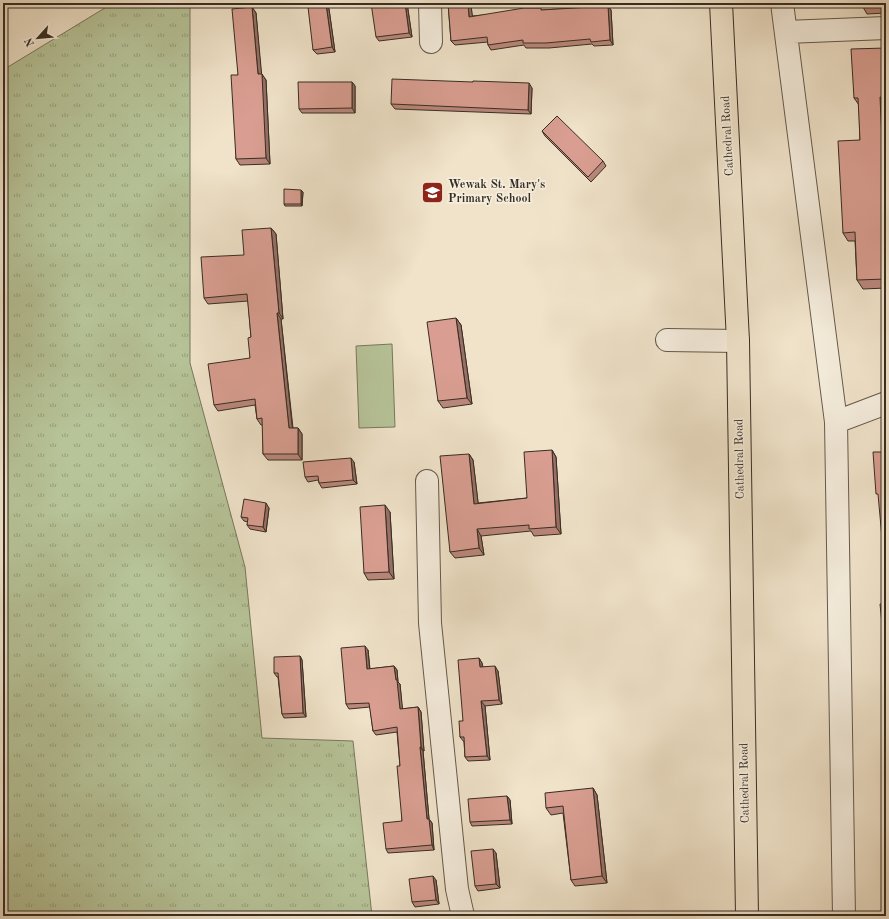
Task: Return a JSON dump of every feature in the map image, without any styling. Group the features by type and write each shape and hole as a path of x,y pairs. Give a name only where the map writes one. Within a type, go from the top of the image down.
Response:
{"main road":[{"name":"Cathedral Road","path":"721,3 738,341 747,916"}],"street":[{"path":"430,3 431,42"},
{"path":"782,3 836,422 844,916"},
{"path":"786,32 886,28"},
{"path":"667,340 738,341"},
{"path":"836,422 886,402"},
{"path":"427,481 430,623 457,889 463,916"}],"green space":[{"path":"113,3 190,3 190,363 245,567 262,738 353,741 372,916 3,916 3,70"},
{"path":"392,344 395,427 359,428 356,346"}],"building":[{"path":"371,3 405,3 409,33 376,37"},
{"path":"448,3 468,3 469,17 524,8 541,8 541,10 608,6 610,40 591,42 590,39 546,43 523,43 523,40 488,45 487,37 451,41"},
{"path":"862,3 886,3 886,6 863,7"},
{"path":"326,4 332,47 313,50 308,7"},
{"path":"252,7 258,74 262,74 266,158 236,159 231,75 238,75 232,9"},
{"path":"886,48 886,97 880,97 882,140 886,139 886,279 857,280 855,232 843,233 838,141 860,140 858,98 854,98 851,49"},
{"path":"392,79 529,83 528,110 391,104"},
{"path":"298,82 352,82 352,108 299,109"},
{"path":"557,116 603,161 588,177 542,131"},
{"path":"284,189 301,190 301,204 284,204"},
{"path":"271,228 279,313 277,313 289,428 298,428 298,454 263,454 262,418 257,419 255,399 214,405 208,364 250,358 248,338 251,337 247,294 204,298 201,257 244,255 242,230"},
{"path":"456,318 467,398 438,401 427,322"},
{"path":"886,432 886,582 873,452 883,452 882,433"},
{"path":"552,450 556,527 529,529 529,525 477,529 479,548 450,552 440,456 469,454 474,504 527,498 524,452"},
{"path":"351,458 353,480 319,483 318,476 305,477 303,462"},
{"path":"244,499 266,503 263,527 247,525 248,518 241,517"},
{"path":"385,505 389,572 364,573 360,507"},
{"path":"880,604 886,604 886,664"},
{"path":"365,646 367,669 394,666 400,709 418,707 420,747 427,819 429,819 432,845 386,849 383,823 402,821 397,766 400,766 397,727 373,731 369,703 346,704 341,648"},
{"path":"300,656 303,713 282,714 278,673 274,673 274,657"},
{"path":"479,658 480,667 495,666 499,700 481,701 487,756 465,757 464,737 460,737 459,721 463,721 458,660"},
{"path":"593,788 602,876 571,880 563,806 546,808 545,793"},
{"path":"507,796 510,820 470,822 468,799"},
{"path":"493,849 496,884 475,886 471,851"},
{"path":"433,876 436,900 412,902 409,879"}],"place":[{"name":"Wewak St. Mary's Primary School","path":"433,192"}]}
